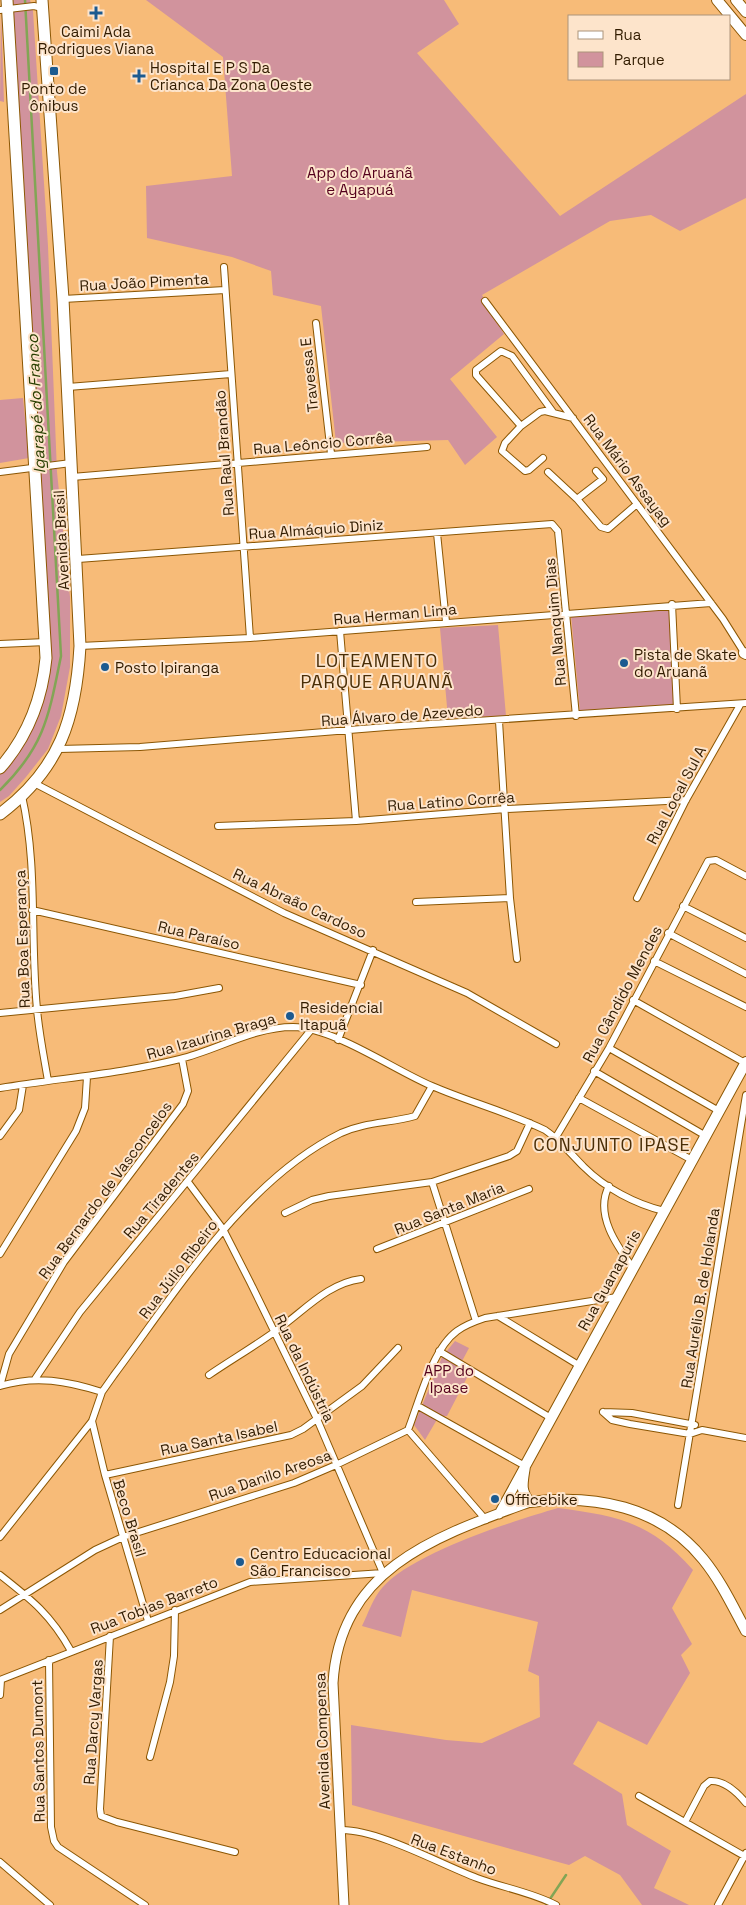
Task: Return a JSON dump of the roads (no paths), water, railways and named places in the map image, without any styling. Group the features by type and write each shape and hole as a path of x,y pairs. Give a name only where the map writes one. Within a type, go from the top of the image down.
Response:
{"highway":[{"name":"Avenida Brasil","path":"0,814 22,796 34,783 59,749 77,690 80,646 78,559 72,477 67,463 68,388 63,299 39,5"},
{"name":"Avenida Brasil","path":"0,768 17,746 37,706 45,674 46,642 38,466 7,6"}],"main road":[{"path":"717,0 729,15"},
{"path":"736,0 746,12"},
{"path":"731,17 746,35"},
{"name":"Rua Guanapuris","path":"525,1466 746,1063"},
{"path":"525,1466 521,1488 524,1497 530,1502"},
{"name":"Avenida Compensa","path":"530,1502 586,1499 630,1509 652,1519 688,1544 703,1559 726,1594 746,1631"}],"street":[{"path":"7,6 39,5"},
{"name":"Rua Raul Brandão","path":"224,267 250,638"},
{"name":"Rua João Pimenta","path":"63,299 225,290"},
{"name":"Rua Mário Assayag","path":"485,301 711,603 745,655"},
{"name":"Travessa E","path":"316,323 330,454"},
{"path":"521,426 498,402 476,372 478,367 500,351 512,356 553,412"},
{"path":"68,388 231,374"},
{"path":"543,458 525,470 502,451 504,443 521,426 540,412 553,412 573,419"},
{"name":"Rua Leôncio Corrêa","path":"72,477 427,447"},
{"path":"0,472 67,463"},
{"path":"577,499 603,479 596,471"},
{"path":"548,472 577,499 601,526 608,529 637,504"},
{"name":"Rua Almáquio Diniz","path":"78,559 552,524 556,526"},
{"name":"Rua Nanquim Dias","path":"556,526 568,612 576,716"},
{"path":"437,533 446,622"},
{"name":"Rua Herman Lima","path":"80,646 250,638 672,604 711,603"},
{"path":"672,604 677,709"},
{"path":"340,631 356,821"},
{"path":"0,644 46,642"},
{"name":"Rua Álvaro de Azevedo","path":"59,749 140,748 349,731 743,704"},
{"name":"Rua Local Sul A","path":"637,898 686,800 743,704"},
{"path":"499,721 506,809 510,898 517,959"},
{"name":"Rua Abraão Cardoso","path":"34,783 284,913 373,950 467,993 556,1044"},
{"name":"Rua Boa Esperança","path":"22,796 30,838 37,1009 48,1081"},
{"name":"Rua Latino Corrêa","path":"218,826 356,821 506,809 686,800"},
{"name":"Rua Cândido Mendes","path":"556,1137 609,1048 668,933 708,861 716,860 746,876"},
{"path":"416,902 510,898"},
{"path":"683,906 746,938"},
{"name":"Rua Paraíso","path":"32,910 361,985"},
{"path":"668,933 746,974"},
{"path":"338,1040 361,985 373,950"},
{"path":"654,961 746,1007"},
{"path":"0,1013 175,996 219,988"},
{"path":"633,1000 746,1063"},
{"name":"Rua Izaurina Braga","path":"0,1088 87,1077 182,1058 276,1029 294,1027 312,1030 338,1040 432,1086 530,1123 556,1137 585,1168 608,1186 641,1204 664,1211"},
{"name":"Rua Tiradentes","path":"35,1379 80,1312 312,1030"},
{"path":"609,1048 719,1111"},
{"name":"Rua Bernardo de Vasconcelos","path":"0,1386 9,1354 64,1262 183,1104 188,1091 182,1058"},
{"path":"594,1071 706,1136"},
{"path":"0,1254 76,1131 85,1108 87,1077"},
{"path":"0,1136 19,1110 23,1085"},
{"name":"Rua Júlio Ribeiro","path":"0,1536 92,1421 102,1392 223,1229 282,1172 326,1142 362,1125 415,1116 432,1086"},
{"name":"Rua Aurélio B. de Holanda","path":"678,1505 746,1095"},
{"path":"579,1098 692,1160"},
{"path":"285,1213 312,1200 329,1196 432,1182 513,1154 530,1123"},
{"name":"Rua da Indústria","path":"188,1182 223,1229 317,1419 384,1573"},
{"path":"432,1182 476,1321"},
{"path":"608,1186 604,1198 606,1221 617,1246 633,1268"},
{"name":"Rua Santa Maria","path":"377,1250 529,1189"},
{"path":"209,1375 274,1332 330,1288 345,1281 361,1279"},
{"path":"486,1520 408,1430 439,1351 456,1331 476,1321 617,1297"},
{"path":"498,1316 580,1366"},
{"name":"Rua Santa Isabel","path":"105,1475 278,1439 303,1429 342,1398 362,1386 398,1348"},
{"path":"439,1351 551,1418"},
{"path":"0,1386 35,1379 78,1384 102,1392"},
{"path":"418,1406 525,1466"},
{"path":"702,1430 690,1434 612,1420 603,1412 632,1413 692,1424 702,1430 746,1438"},
{"name":"Beco Brasil","path":"92,1421 105,1475 148,1621"},
{"name":"Rua Danilo Areosa","path":"0,1610 95,1550 123,1537 294,1483 408,1430"},
{"name":"Rua Guanapuris","path":"499,1514 525,1466"},
{"name":"Avenida Compensa","path":"344,1905 334,1668 342,1635 348,1621 365,1594 384,1573 421,1547 530,1502"},
{"name":"Rua Tobias Barreto","path":"1,1680 176,1610 258,1580 384,1573"},
{"path":"0,1574 54,1622 71,1651"},
{"path":"150,1757 170,1682 174,1656 176,1610"},
{"name":"Rua Darcy Vargas","path":"110,1636 101,1816 235,1852"},
{"name":"Rua Santos Dumont","path":"49,1660 51,1827 54,1841 58,1847 145,1905"},
{"path":"0,1694 1,1680"},
{"path":"685,1822 704,1786 710,1781 720,1782 730,1787 746,1803"},
{"path":"639,1796 746,1855 718,1905"},
{"name":"Rua Estanho","path":"342,1830 370,1834 480,1879 533,1894 556,1905"},
{"path":"0,1862 50,1905"},
{"path":"38,1905 42,1899"}],"waterway":[{"name":"Igarapé do Franco","path":"0,790 27,759 43,729 53,696 61,656 25,0"},
{"path":"546,1905 566,1875"}],"place":[{"name":"Caimi Ada Rodrigues Viana","path":"96,13"},
{"name":"Ponto de ônibus","path":"54,71"},
{"name":"Hospital E P S Da Crianca Da Zona Oeste","path":"139,76"},
{"name":"Pista de Skate do Aruanã","path":"624,663"},
{"name":"Posto Ipiranga","path":"105,667"},
{"name":"Residencial Itapuã","path":"290,1016"},
{"name":"Officebike","path":"495,1499"},
{"name":"Centro Educacional São Francisco","path":"240,1562"}],"district":[{"name":"LOTEAMENTO PARQUE ARUANÃ","path":"377,670"},
{"name":"CONJUNTO IPASE","path":"612,1144"}],"park label":[{"name":"App do Aruanã e Ayapuá","path":"360,180"},
{"name":"APP do Ipase","path":"449,1378"}]}
